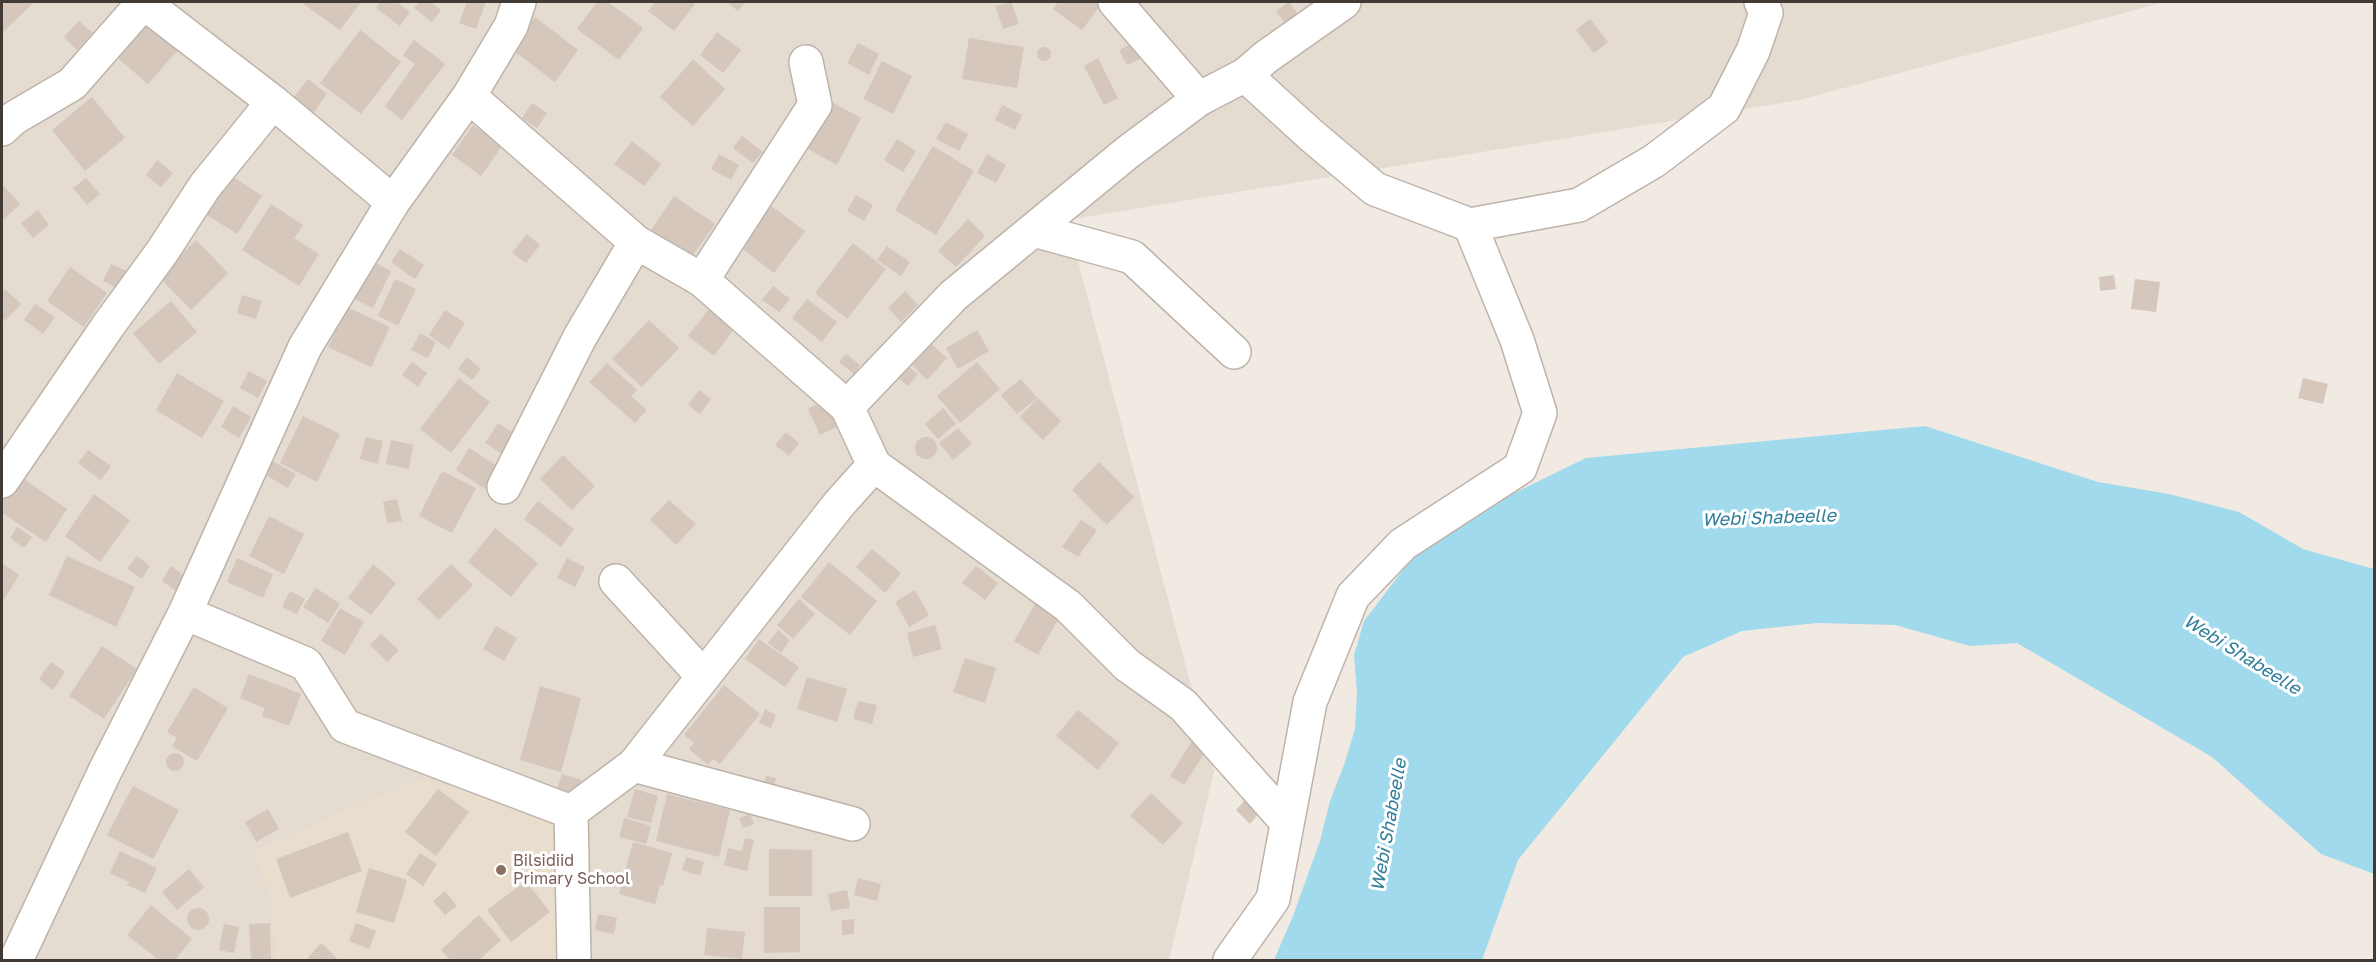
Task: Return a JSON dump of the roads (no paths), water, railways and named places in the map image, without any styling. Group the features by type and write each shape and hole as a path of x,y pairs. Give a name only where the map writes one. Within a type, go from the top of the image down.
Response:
{"street":[{"path":"2,129 14,118 72,84 144,2 273,102 393,202"},
{"path":"16,960 105,771 185,613 305,347 393,202 469,96 511,26 519,2"},
{"path":"1115,2 1199,99"},
{"path":"847,407 953,296 1128,152 1199,99 1245,75 1266,57 1344,2"},
{"path":"1245,75 1375,189 1470,225 1579,205 1654,161 1724,108 1753,51 1766,13 1761,2"},
{"path":"702,280 816,105 806,62"},
{"path":"469,96 636,242 702,280 847,407 874,465 1068,606 1127,664 1183,705 1286,821"},
{"path":"2,481 205,186 273,102"},
{"path":"1230,960 1273,899 1310,702 1353,596 1403,544 1520,468 1540,413 1517,340 1470,225"},
{"path":"1034,230 1132,257 1234,352"},
{"path":"504,487 580,338 636,242"},
{"path":"571,812 634,765 839,504 874,465"},
{"path":"616,581 703,676"},
{"path":"185,613 306,664 345,726 571,812"},
{"path":"634,765 853,824"},
{"path":"571,812 574,960"}],"water":[{"name":"Webi Shabeelle","path":"1925,426 2098,482 2169,494 2239,512 2303,549 2374,569 2374,874 2321,854 2212,757 2017,643 1970,646 1895,625 1817,623 1742,631 1683,657 1518,860 1482,960 1274,960 1293,916 1320,841 1330,801 1355,729 1357,692 1354,655 1364,621 1415,554 1455,522 1586,458"}],"place":[{"name":"Bilsidiid Primary School","path":"501,870"}]}
